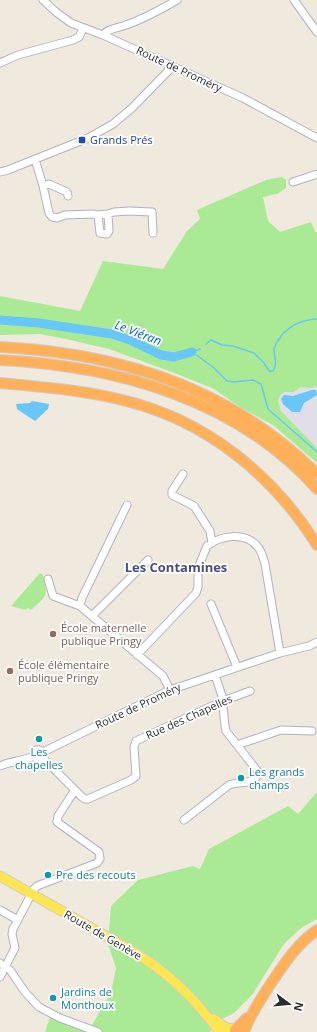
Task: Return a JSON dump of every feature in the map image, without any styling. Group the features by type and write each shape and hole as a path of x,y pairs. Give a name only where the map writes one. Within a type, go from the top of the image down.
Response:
{"highway":[{"path":"0,347 51,351 99,359 175,381 212,398 258,424 288,446 317,474"},
{"path":"0,360 50,364 97,371 143,382 180,395 217,412 250,431 286,459 317,489"},
{"path":"0,380 68,387 119,395 159,407 191,421 221,438 253,462 289,499 317,538"},
{"path":"0,384 84,393 112,398 153,409 188,424 226,447 257,471 288,503 317,545"},
{"path":"236,1031 254,1010 294,951 317,930"}],"main road":[{"name":"Route de Genève","path":"0,876 155,966 221,1025 236,1031"},
{"name":"Route de Genève","path":"198,1005 219,1032"}],"street":[{"name":"Route de Proméry","path":"43,0 62,18 173,66 316,134"},
{"path":"103,35 106,31 126,26 149,16 177,0"},
{"path":"294,0 317,32"},
{"path":"0,63 18,55 73,40 79,37 83,28"},
{"path":"0,172 35,160 88,138 113,124 132,108 173,66"},
{"path":"35,160 43,186 49,214 52,217 57,218 65,215 86,214 98,215 114,212 152,212 153,233"},
{"path":"293,182 317,174"},
{"path":"43,186 49,184 67,192 68,196"},
{"path":"98,215 100,233 107,234 109,231 108,214"},
{"path":"183,474 172,491 172,495 194,506 210,531 212,543"},
{"path":"80,606 82,598 127,506"},
{"path":"137,655 196,593 198,565 205,549 212,543 233,535 255,544 260,550 265,564 280,653"},
{"path":"92,616 148,560"},
{"path":"48,579 53,596 80,606 162,676 167,682 170,690"},
{"path":"211,604 237,667"},
{"name":"Route de Proméry","path":"42,755 170,690 280,653 309,646 317,642"},
{"path":"184,820 228,785 249,782 257,777 259,773 229,735 225,726 223,700 215,675"},
{"name":"Rue des Chapelles","path":"42,755 85,800 134,778 137,773 134,748 136,742 223,700 250,691"},
{"path":"237,745 281,730 312,731"},
{"path":"0,766 34,756 37,759 42,755"},
{"path":"0,977 3,965 15,948 12,931 37,886 97,863 100,859 99,852 57,822 58,816 75,790"},
{"path":"0,910 18,920"},
{"path":"3,965 10,970 25,992 39,1007 60,1018 98,1032"}],"shaded area":[{"path":"317,386 317,448 281,411 278,401 281,394 285,392 294,392 301,387 311,388"}],"green space":[{"path":"282,177 286,180 286,188 277,194 263,197 268,221 280,232 311,222 315,232 317,232 317,386 311,388 301,387 294,392 285,392 281,394 278,401 281,411 317,448 317,463 273,425 240,407 214,389 177,374 109,349 66,339 40,334 0,335 0,296 80,311 103,261 163,269 187,231 200,219 197,210 266,180"},
{"path":"40,573 43,575 46,588 44,598 31,610 28,608 25,610 11,606"},
{"path":"317,792 317,919 301,928 284,944 252,995 234,1013 222,1019 210,1032 88,1032 111,992 116,968 108,944 111,906 138,880 193,866 200,869 209,849 288,806 298,814"},
{"path":"50,1017 87,1032 45,1032"}],"water":[{"path":"316,390 317,395 304,403 300,412 292,412 283,404 281,399 284,395 293,396"},
{"path":"32,401 49,404 48,409 35,421 17,409 16,404 30,403"}],"waterway":[{"path":"206,344 211,340 222,345 233,346 254,353 264,363 269,371 273,371 276,363 274,347 277,341 287,330 296,324 317,319"},
{"name":"Le Viéran","path":"0,320 39,323 112,334 130,340 161,355 174,357 192,352"},
{"name":"Le Viéran","path":"192,352 200,349"},
{"name":"Le Viéran","path":"192,352 213,367 227,381 234,382 253,380 261,384 268,409 317,452"}],"place":[{"name":"Grands Prés","path":"82,140"},
{"name":"École maternelle publique Pringy","path":"53,634"},
{"name":"École élémentaire publique Pringy","path":"10,671"},
{"name":"Les chapelles","path":"39,739"},
{"name":"Les grands champs","path":"241,778"},
{"name":"Pre des recouts","path":"48,875"},
{"name":"Jardins de Monthoux","path":"53,998"}],"district":[{"name":"Les Contamines","path":"176,567"}]}
